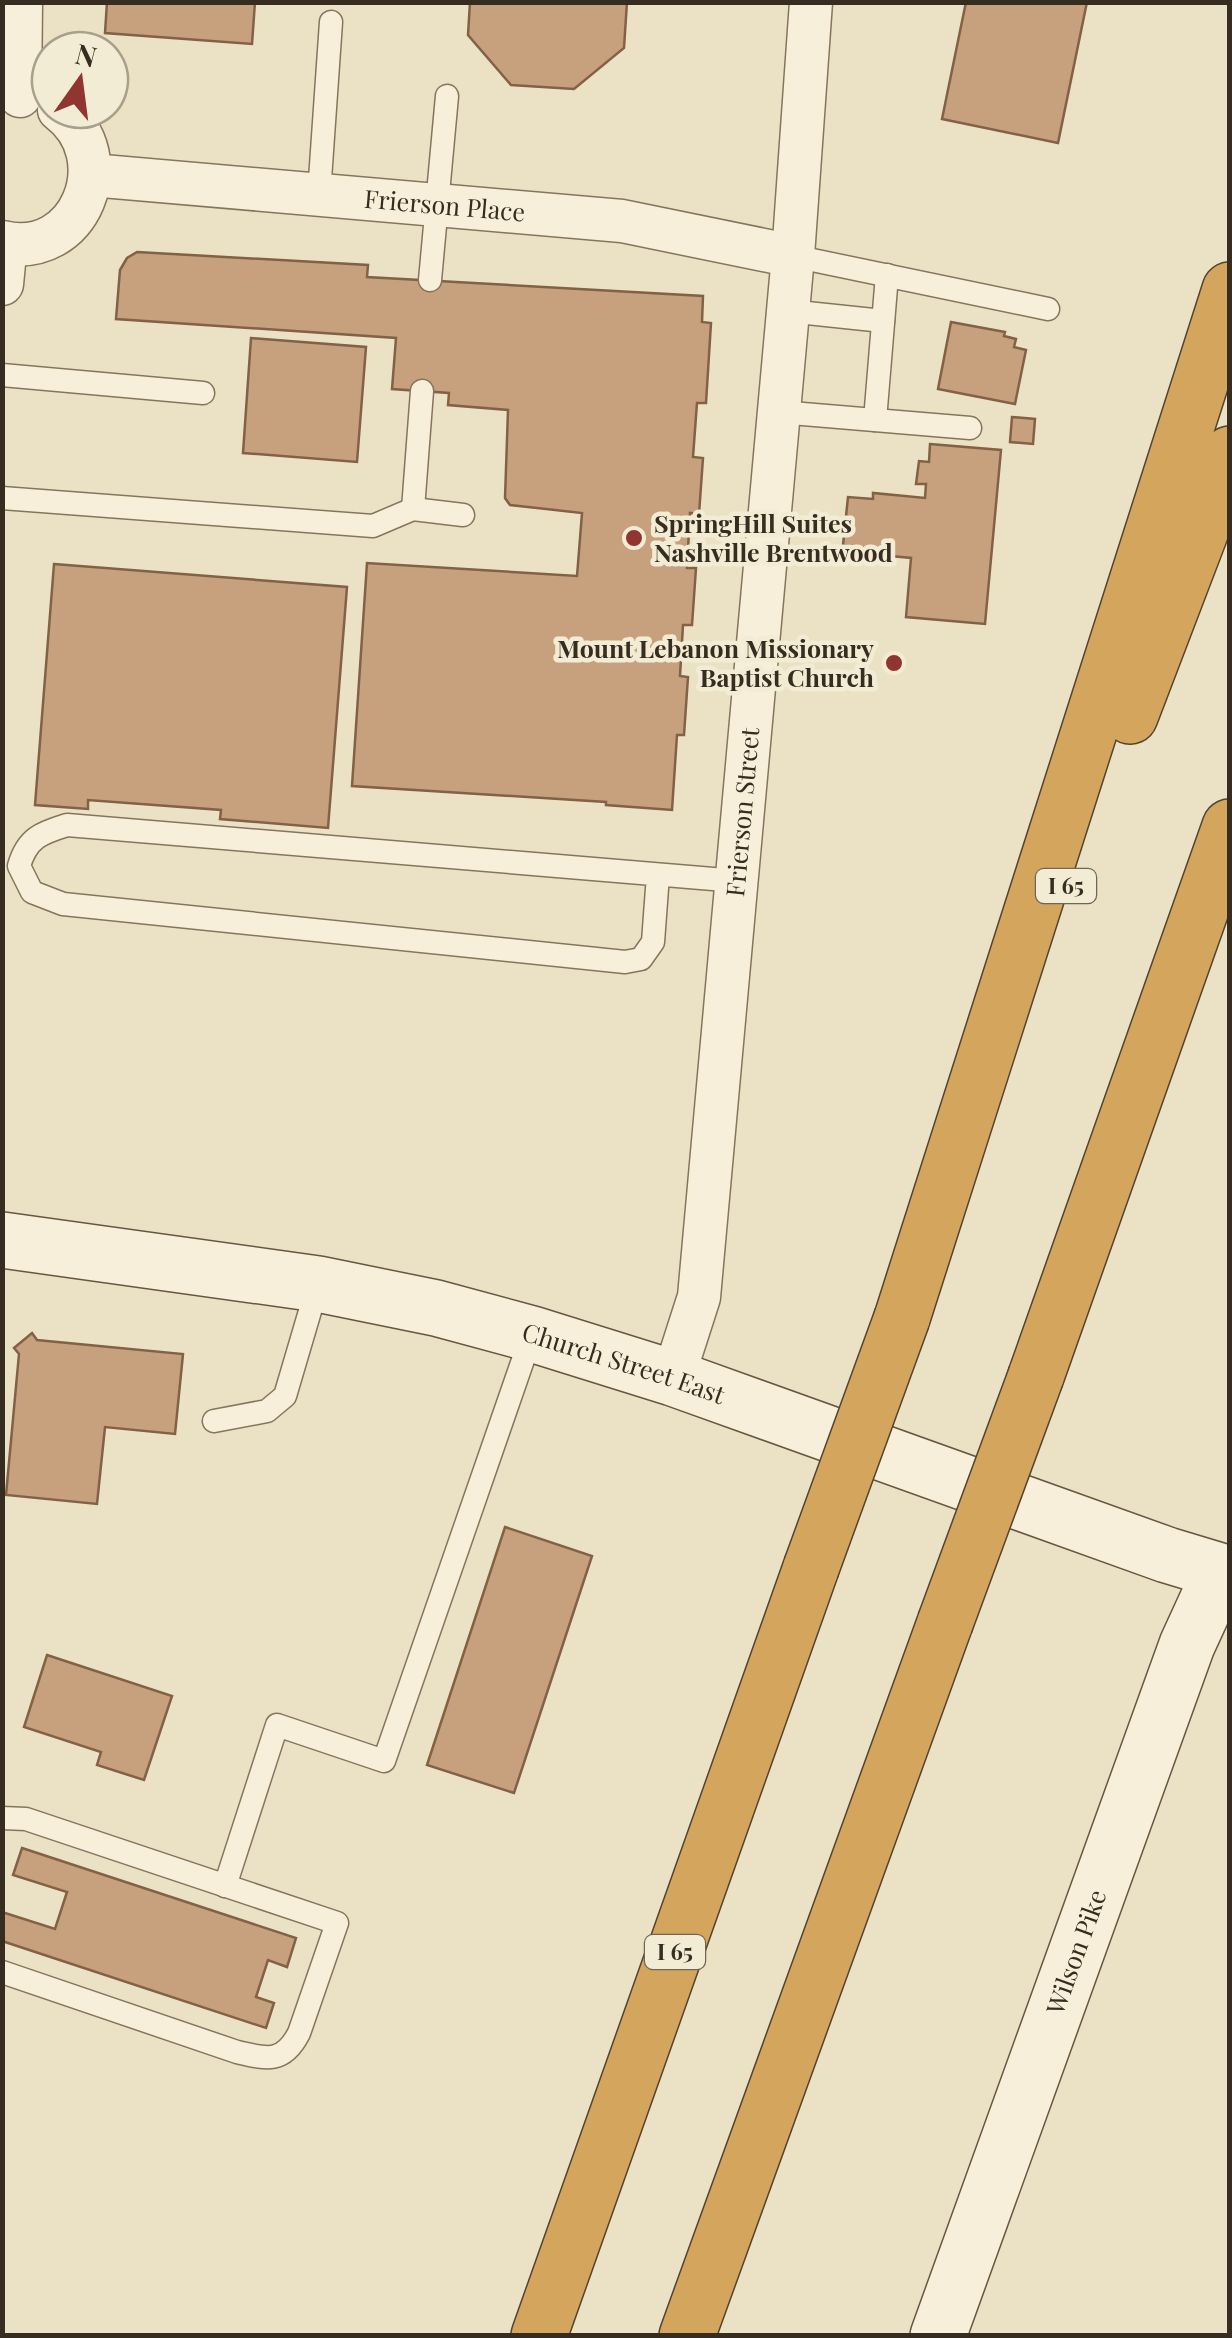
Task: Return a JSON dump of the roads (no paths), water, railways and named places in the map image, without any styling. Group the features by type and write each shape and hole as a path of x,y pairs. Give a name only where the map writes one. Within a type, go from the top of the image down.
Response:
{"highway":[{"path":"902,1318 1230,290"},
{"name":"I 65","path":"539,2336 902,1318 1230,454"},
{"path":"687,2336 1036,1376 1230,826"}],"main road":[{"name":"Church Street East","path":"2,1240 318,1284 436,1308 673,1378 1227,1570"},
{"name":"Wilson Pike","path":"938,2336 1187,1646 1227,1570"}],"street":[{"path":"21,2 30,77"},
{"name":"Frierson Street","path":"673,1378 699,1297 793,256 811,2"},
{"path":"4,257 56,234 80,208 91,175 90,152 80,130"},
{"name":"Frierson Place","path":"91,175 622,221 793,256"}],"lane":[{"path":"319,194 332,22"},
{"path":"430,280 447,96"},
{"path":"793,256 1048,309"},
{"path":"875,420 887,276"},
{"path":"788,312 883,321"},
{"path":"2,376 203,392"},
{"path":"413,509 422,391"},
{"path":"779,412 970,428"},
{"path":"2,498 374,526 413,509 463,514"},
{"path":"658,874 653,942 641,959 624,962 63,904 32,892 11,866 39,833 68,826 737,880"},
{"path":"214,1421 267,1411 285,1396 318,1284"},
{"path":"225,1886 277,1725 384,1761 532,1334"},
{"path":"2,1818 26,1820 337,1923 299,2033 290,2050 276,2058 236,2052 2,1972"}],"place":[{"name":"SpringHill Suites Nashville Brentwood","path":"634,538"},
{"name":"Mount Lebanon Missionary Baptist Church","path":"894,663"}]}
